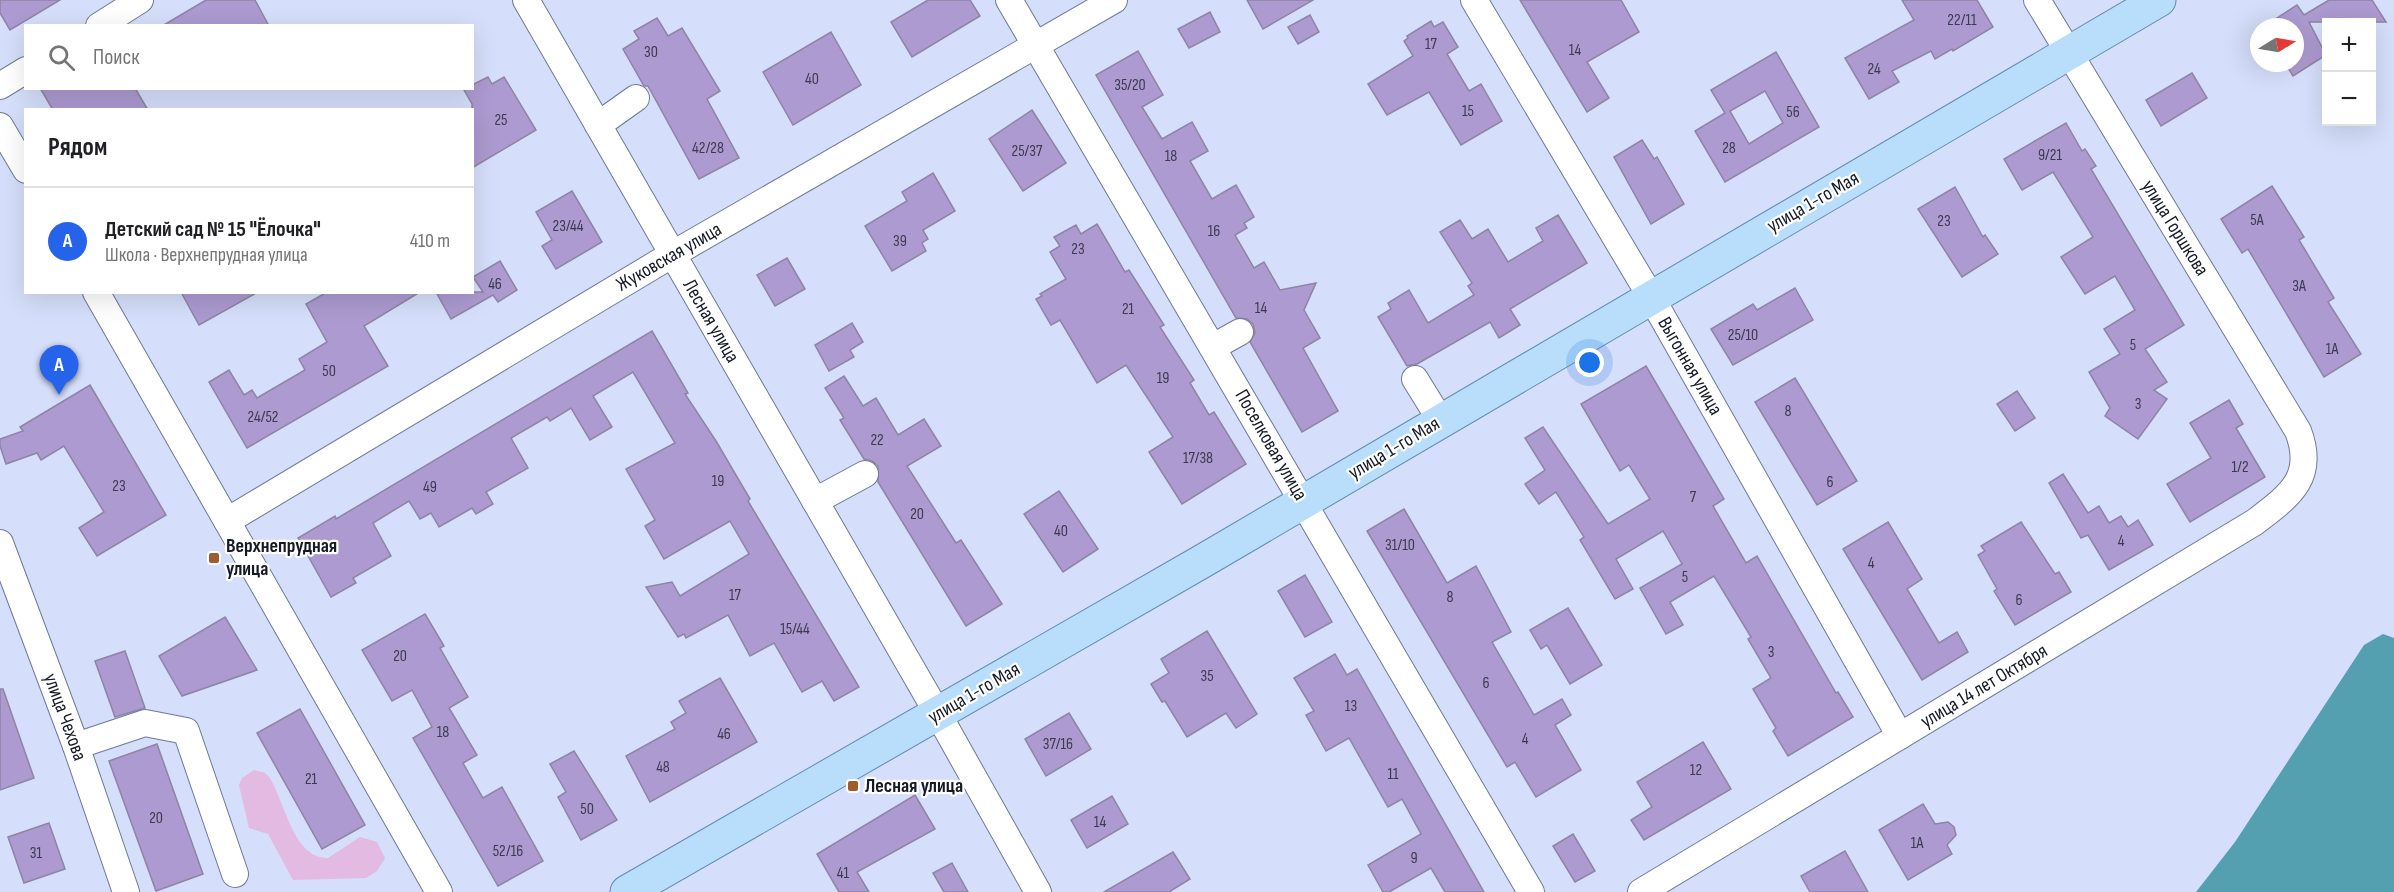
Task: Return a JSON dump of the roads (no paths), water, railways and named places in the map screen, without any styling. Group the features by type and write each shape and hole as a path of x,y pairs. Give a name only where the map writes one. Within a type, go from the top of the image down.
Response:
{"main road":[{"name":"улица 1-го Мая","path":"627,892 1304,502 2158,0"}],"street":[{"path":"102,24 140,0"},
{"name":"Лесная улица","path":"526,0 938,714 1038,892"},
{"name":"Поселковая улица","path":"1009,0 1531,892"},
{"name":"Жуковская улица","path":"227,521 673,254 1114,0"},
{"name":"Выгонная улица","path":"1474,0 1650,297 1900,736"},
{"name":"улица Горшкова","path":"2037,0 2298,431 2305,448 2305,460"},
{"path":"0,86 24,71"},
{"path":"598,125 636,98"},
{"path":"0,126 24,167"},
{"path":"97,294 439,892"},
{"path":"1213,347 1240,332"},
{"path":"1415,380 1440,421"},
{"name":"улица 14 лет Октября","path":"1641,892 2255,522 2286,498 2300,480 2305,460"},
{"path":"815,501 865,474"},
{"name":"улица Чехова","path":"0,543 76,746 126,892"},
{"path":"76,746 145,723 186,731 235,874"}],"place":[{"name":"Детский сад № 15 \"Ёлочка\"","path":"59,395"},
{"name":"Верхнепрудная улица","path":"214,558"},
{"name":"Лесная улица","path":"853,786"}]}
